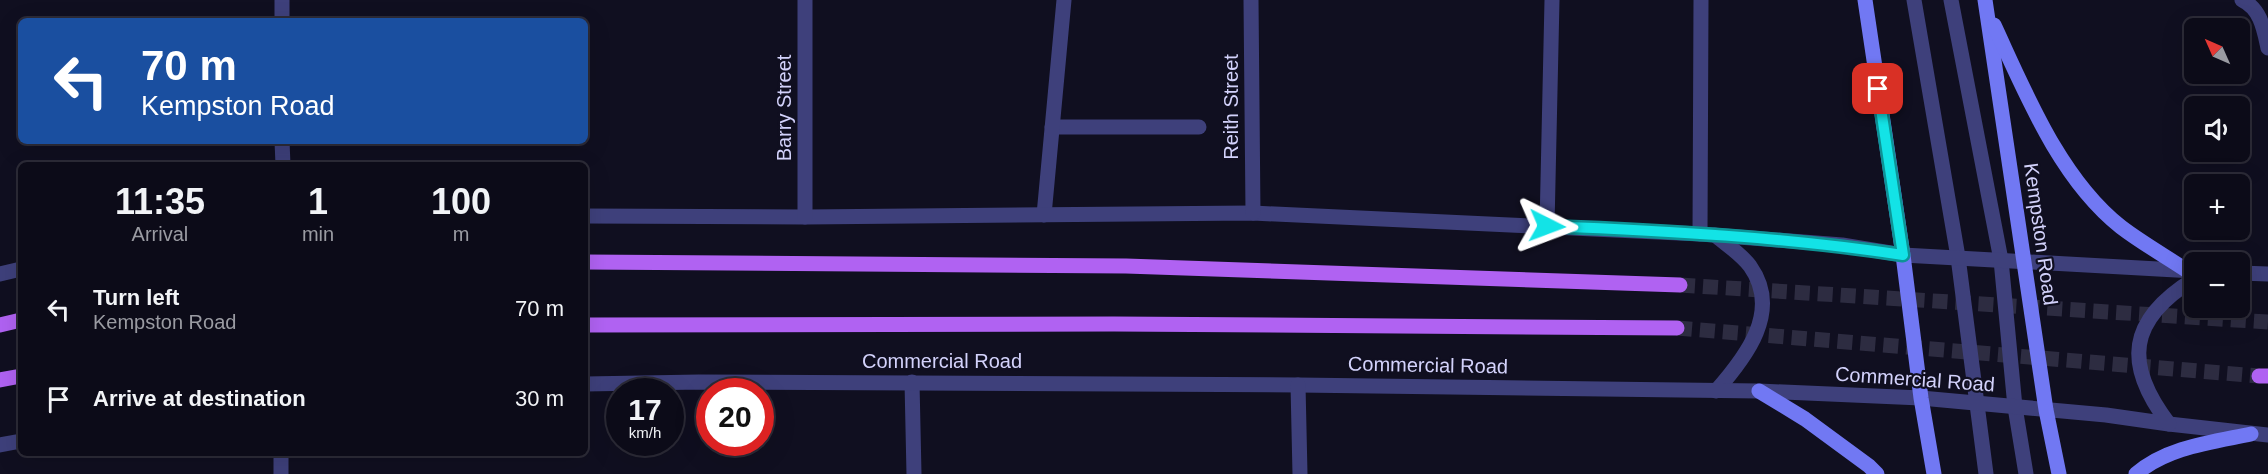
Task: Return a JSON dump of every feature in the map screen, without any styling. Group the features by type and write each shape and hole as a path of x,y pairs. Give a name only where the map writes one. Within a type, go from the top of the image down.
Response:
{"main road":[{"path":"1865,0 1903,255 1921,398 1934,474"},
{"path":"1986,4 2039,121 2059,155 2095,201 2120,226 2184,268"},
{"name":"Kempston Road","path":"1986,4 2046,410 2060,474"},
{"path":"588,262 1126,266 1680,285"},
{"path":"0,325 18,321"},
{"name":"Commercial Road","path":"588,325 1114,324 1677,328"},
{"path":"0,380 18,377"},
{"path":"1759,391 1805,419 1877,474"},
{"path":"2136,474 2167,456 2193,446 2251,434"}],"street":[{"path":"282,0 282,18"},
{"name":"Barry Street","path":"805,0 805,217"},
{"path":"1044,215 1064,0"},
{"name":"Reith Street","path":"1251,0 1253,213"},
{"path":"1547,226 1552,0"},
{"path":"1701,0 1708,235"},
{"path":"1914,0 1958,257 1986,474"},
{"path":"1951,0 2001,260 2015,407 2026,474"},
{"path":"2242,0 2249,3 2262,21 2268,48"},
{"path":"1052,127 1199,127"},
{"path":"282,144 283,162"},
{"path":"588,216 805,217 1253,213 1708,235 1842,245 1903,255 2024,260 2184,272"},
{"path":"1708,235 1750,265 1758,280 1763,300 1761,319 1748,352 1716,391"},
{"path":"0,274 18,270"},
{"path":"2250,273 2268,274"},
{"path":"2169,424 2143,382 2138,362 2139,341 2148,322 2184,282"},
{"name":"Commercial Road","path":"588,384 699,381 912,382 1759,391 1921,398 2106,415 2268,435"},
{"path":"912,382 914,474"},
{"path":"1298,385 1300,474"},
{"path":"0,445 18,442"},
{"path":"281,456 281,474"}],"tunnel":[{"path":"1680,285 2268,322"},
{"path":"1677,328 2259,376"}],"route":[{"path":"1547,226 1700,234 1842,245 1903,255 1878,89"}]}
